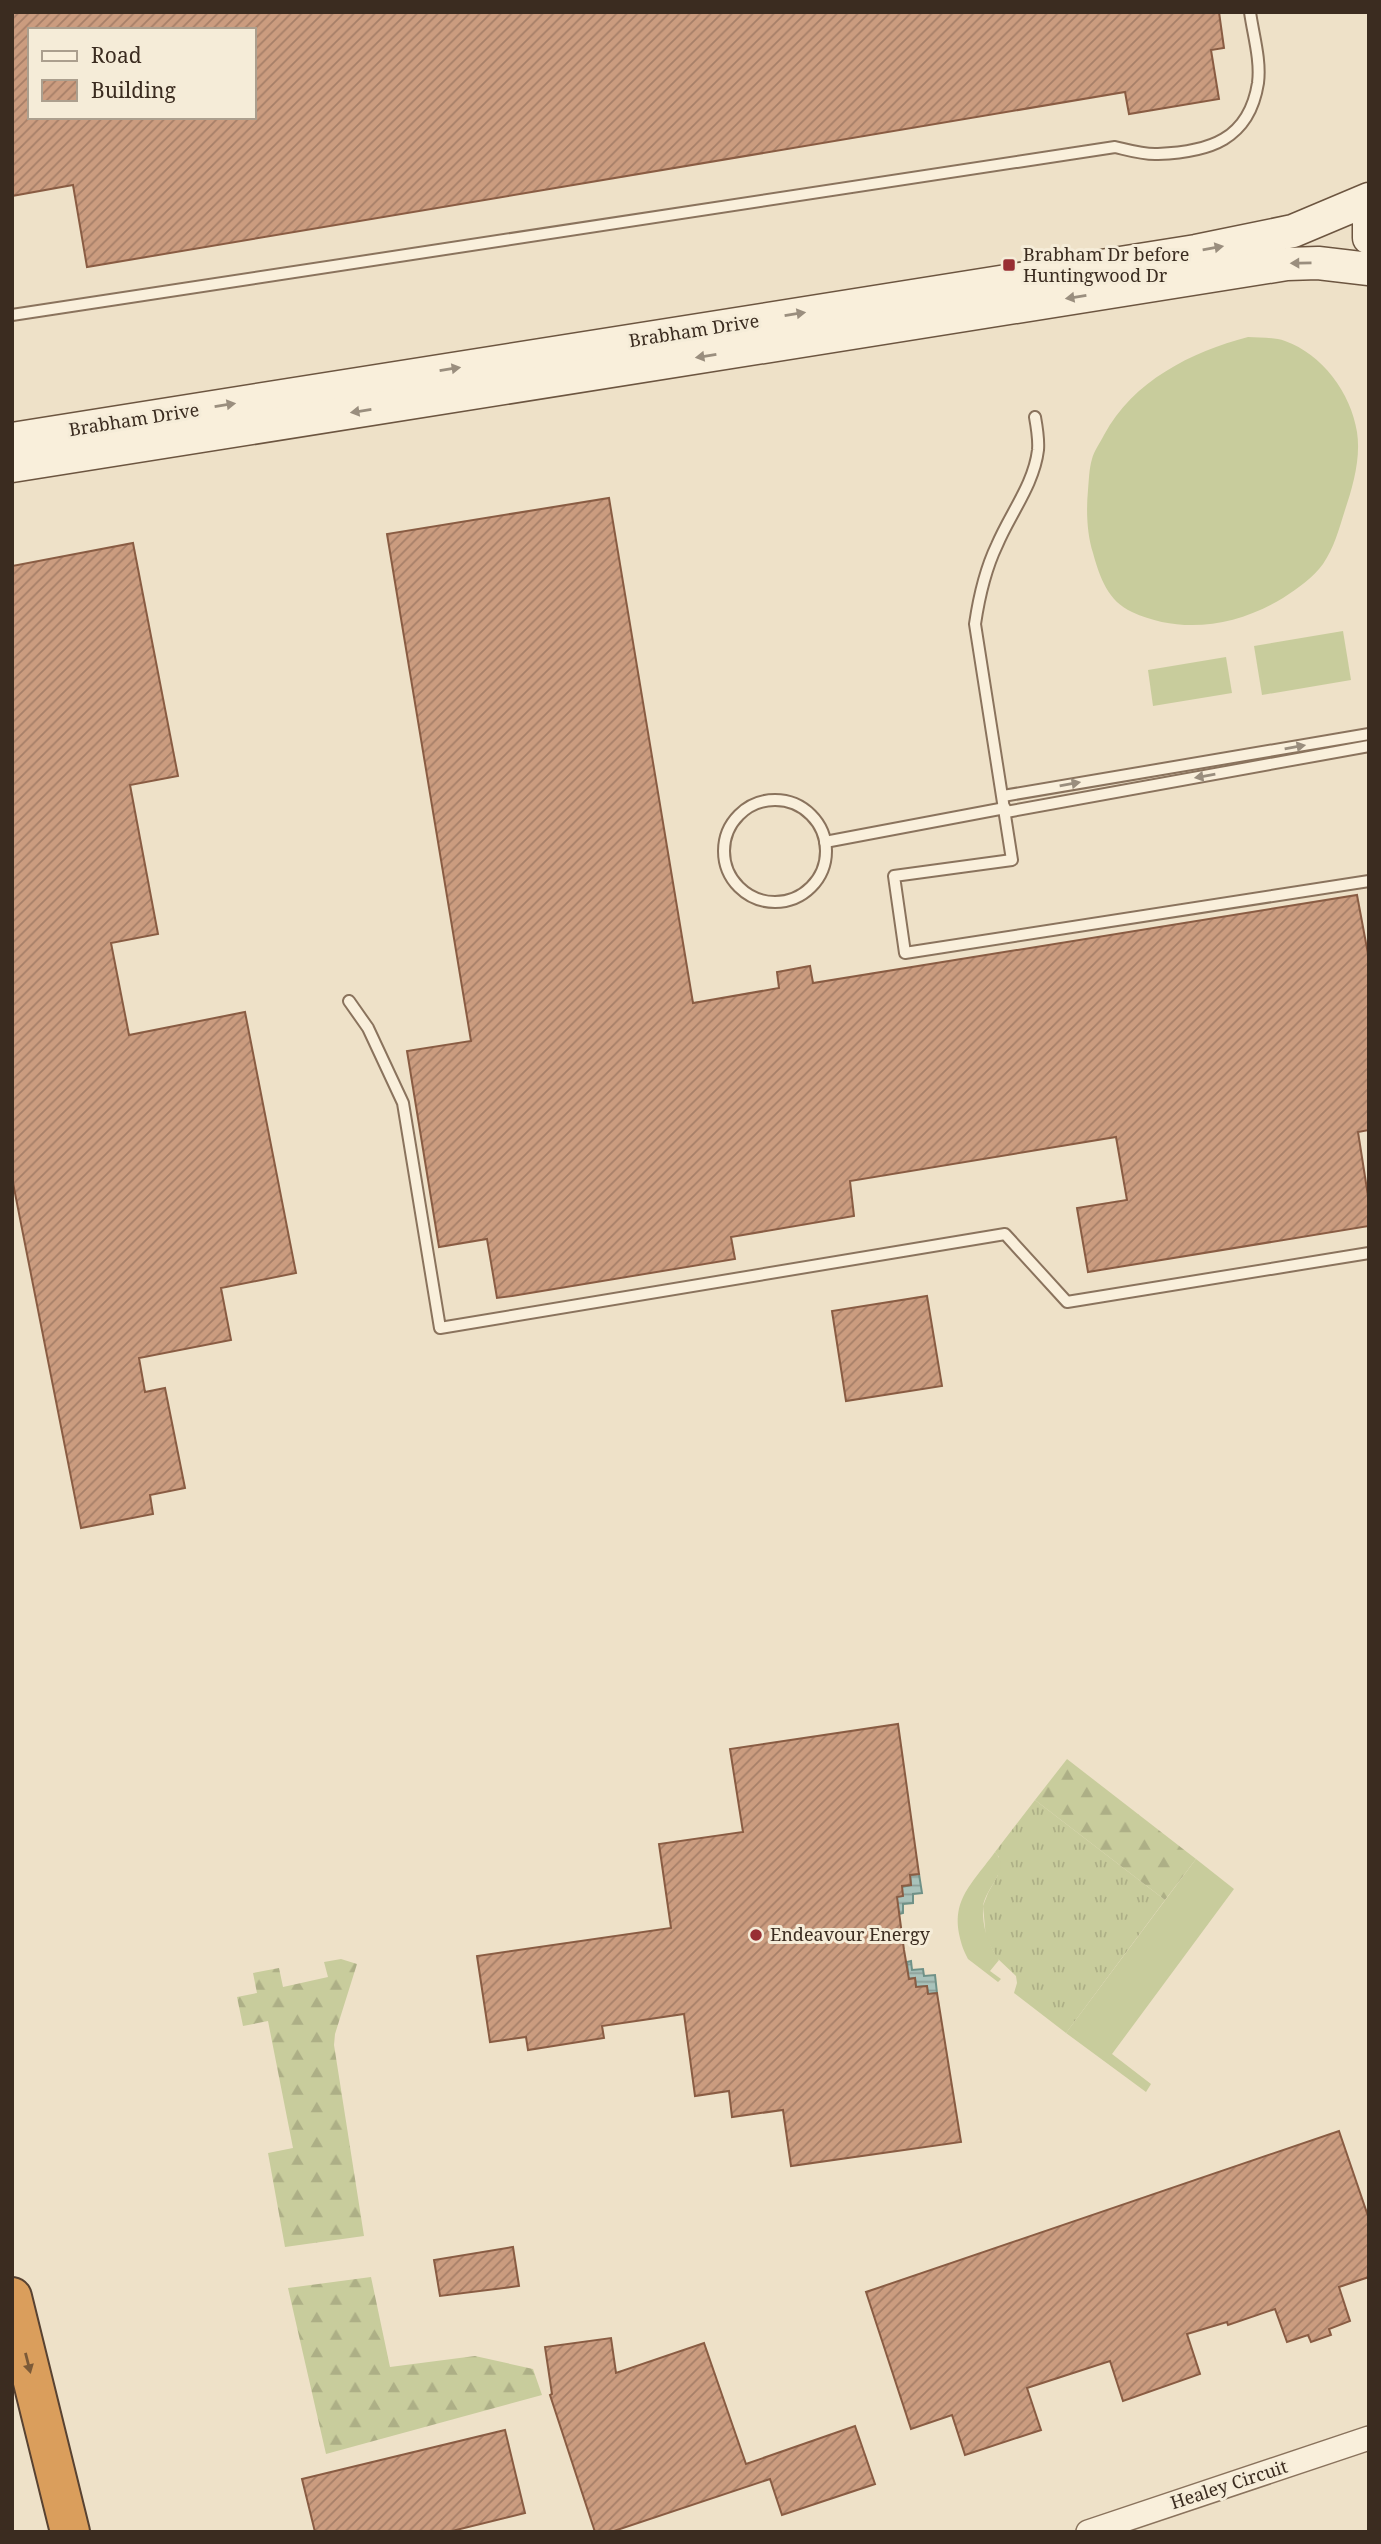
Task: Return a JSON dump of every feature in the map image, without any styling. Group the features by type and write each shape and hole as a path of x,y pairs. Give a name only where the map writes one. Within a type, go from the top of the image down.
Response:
{"highway":[{"path":"12,2297 69,2532"}],"main road":[{"name":"Brabham Drive","path":"12,439 1196,251 1293,231 1369,199"},
{"path":"1369,209 1369,239"},
{"name":"Brabham Drive","path":"12,467 1287,264 1318,263 1369,269"}],"street":[{"name":"Healey Circuit","path":"1088,2532 1369,2438"}],"lane":[{"path":"12,315 1115,147 1156,155 1212,145 1226,140 1237,129 1254,98 1258,82 1258,64 1250,12"},
{"path":"1035,417 1038,440 1034,466 996,547 982,588 975,624 1012,860 894,876 905,953 1369,881"},
{"path":"1003,796 1369,734"},
{"path":"825,842 1369,746"},
{"path":"766,800 782,800 797,805 810,814 820,827 825,842 824,867 818,879 800,896 788,901 762,901 740,889 732,880 723,856 724,843 734,820 743,810 766,800"},
{"path":"349,1001 368,1028 403,1103 440,1328 1005,1234 1067,1302 1369,1253"}],"green space":[{"path":"1248,337 1281,340 1311,355 1333,377 1354,417 1358,442 1356,472 1333,545 1315,574 1283,598 1247,615 1228,621 1190,625 1151,619 1132,612 1117,602 1106,588 1091,546 1087,506 1094,453 1116,416 1147,384 1185,360"},
{"path":"1343,631 1351,680 1262,695 1254,646"},
{"path":"1226,657 1232,693 1153,706 1148,670"},
{"path":"1067,1759 1196,1859 1165,1900 1035,1800"},
{"path":"1035,1800 1165,1900 1066,2033 1014,1993 1016,1976 997,1958 986,1938 983,1906 998,1875 999,1857 995,1852"},
{"path":"995,1852 1001,1865 985,1900 983,1914 986,1935 999,1960 990,1971 1001,1979 998,1982 968,1959 958,1922 963,1898"},
{"path":"1196,1859 1234,1889 1112,2054 1151,2084 1146,2092 1066,2033"},
{"path":"341,1959 357,1964 334,2045 364,2236 285,2247 268,2153 293,2148 268,2021 243,2026 237,1997 257,1993 253,1973 279,1968 283,1987 328,1977 324,1962"},
{"path":"371,2277 390,2367 475,2356 533,2369 542,2395 326,2454 288,2288"}],"water":[{"path":"919,1874 922,1893 913,1894 913,1903 903,1904 903,1913 899,1914 893,1897 902,1887 911,1885 910,1875"},
{"path":"911,1961 912,1970 923,1969 924,1976 935,1975 937,1993 928,1994 927,1986 916,1987 915,1978 905,1979 908,1973 907,1962"}],"building":[{"path":"12,12 1219,12 1224,48 1211,50 1219,99 1129,114 1125,92 87,267 73,185 12,196"},
{"path":"609,498 693,1003 779,988 777,972 810,966 813,983 1357,895 1369,959 1369,1130 1358,1132 1369,1202 1369,1226 1088,1272 1077,1208 1127,1200 1116,1137 850,1181 854,1216 731,1237 735,1259 512,1296 497,1298 487,1239 439,1247 407,1051 471,1041 387,534"},
{"path":"133,543 178,776 130,785 158,934 111,943 129,1035 245,1012 296,1273 221,1288 231,1340 139,1358 145,1392 165,1388 185,1488 150,1495 153,1514 81,1528 12,1178 12,566"},
{"path":"927,1296 942,1386 846,1401 832,1311"},
{"name":"Endeavour Energy","path":"898,1724 919,1874 910,1875 911,1885 902,1886 903,1896 897,1897 904,1950 909,1979 915,1978 916,1987 927,1986 928,1994 937,1993 961,2142 791,2166 783,2110 732,2117 729,2091 695,2096 684,2014 602,2026 604,2038 528,2050 526,2037 490,2042 477,1956 671,1928 659,1844 743,1832 730,1749"},
{"path":"1339,2131 1369,2219 1369,2277 1339,2287 1350,2321 1329,2329 1331,2335 1311,2342 1308,2335 1287,2342 1275,2309 1228,2325 1227,2322 1187,2334 1200,2374 1123,2401 1110,2361 1027,2388 1041,2430 965,2455 952,2415 911,2429 866,2292"},
{"path":"513,2247 519,2286 440,2296 434,2260"},
{"path":"611,2338 616,2373 704,2343 746,2464 855,2426 875,2484 782,2515 770,2479 611,2532 595,2532 550,2395 545,2347"},
{"path":"505,2430 525,2513 448,2532 315,2532 302,2479"}],"place":[{"name":"Brabham Dr before Huntingwood Dr","path":"1009,265"},
{"name":"Endeavour Energy","path":"756,1935"}]}
